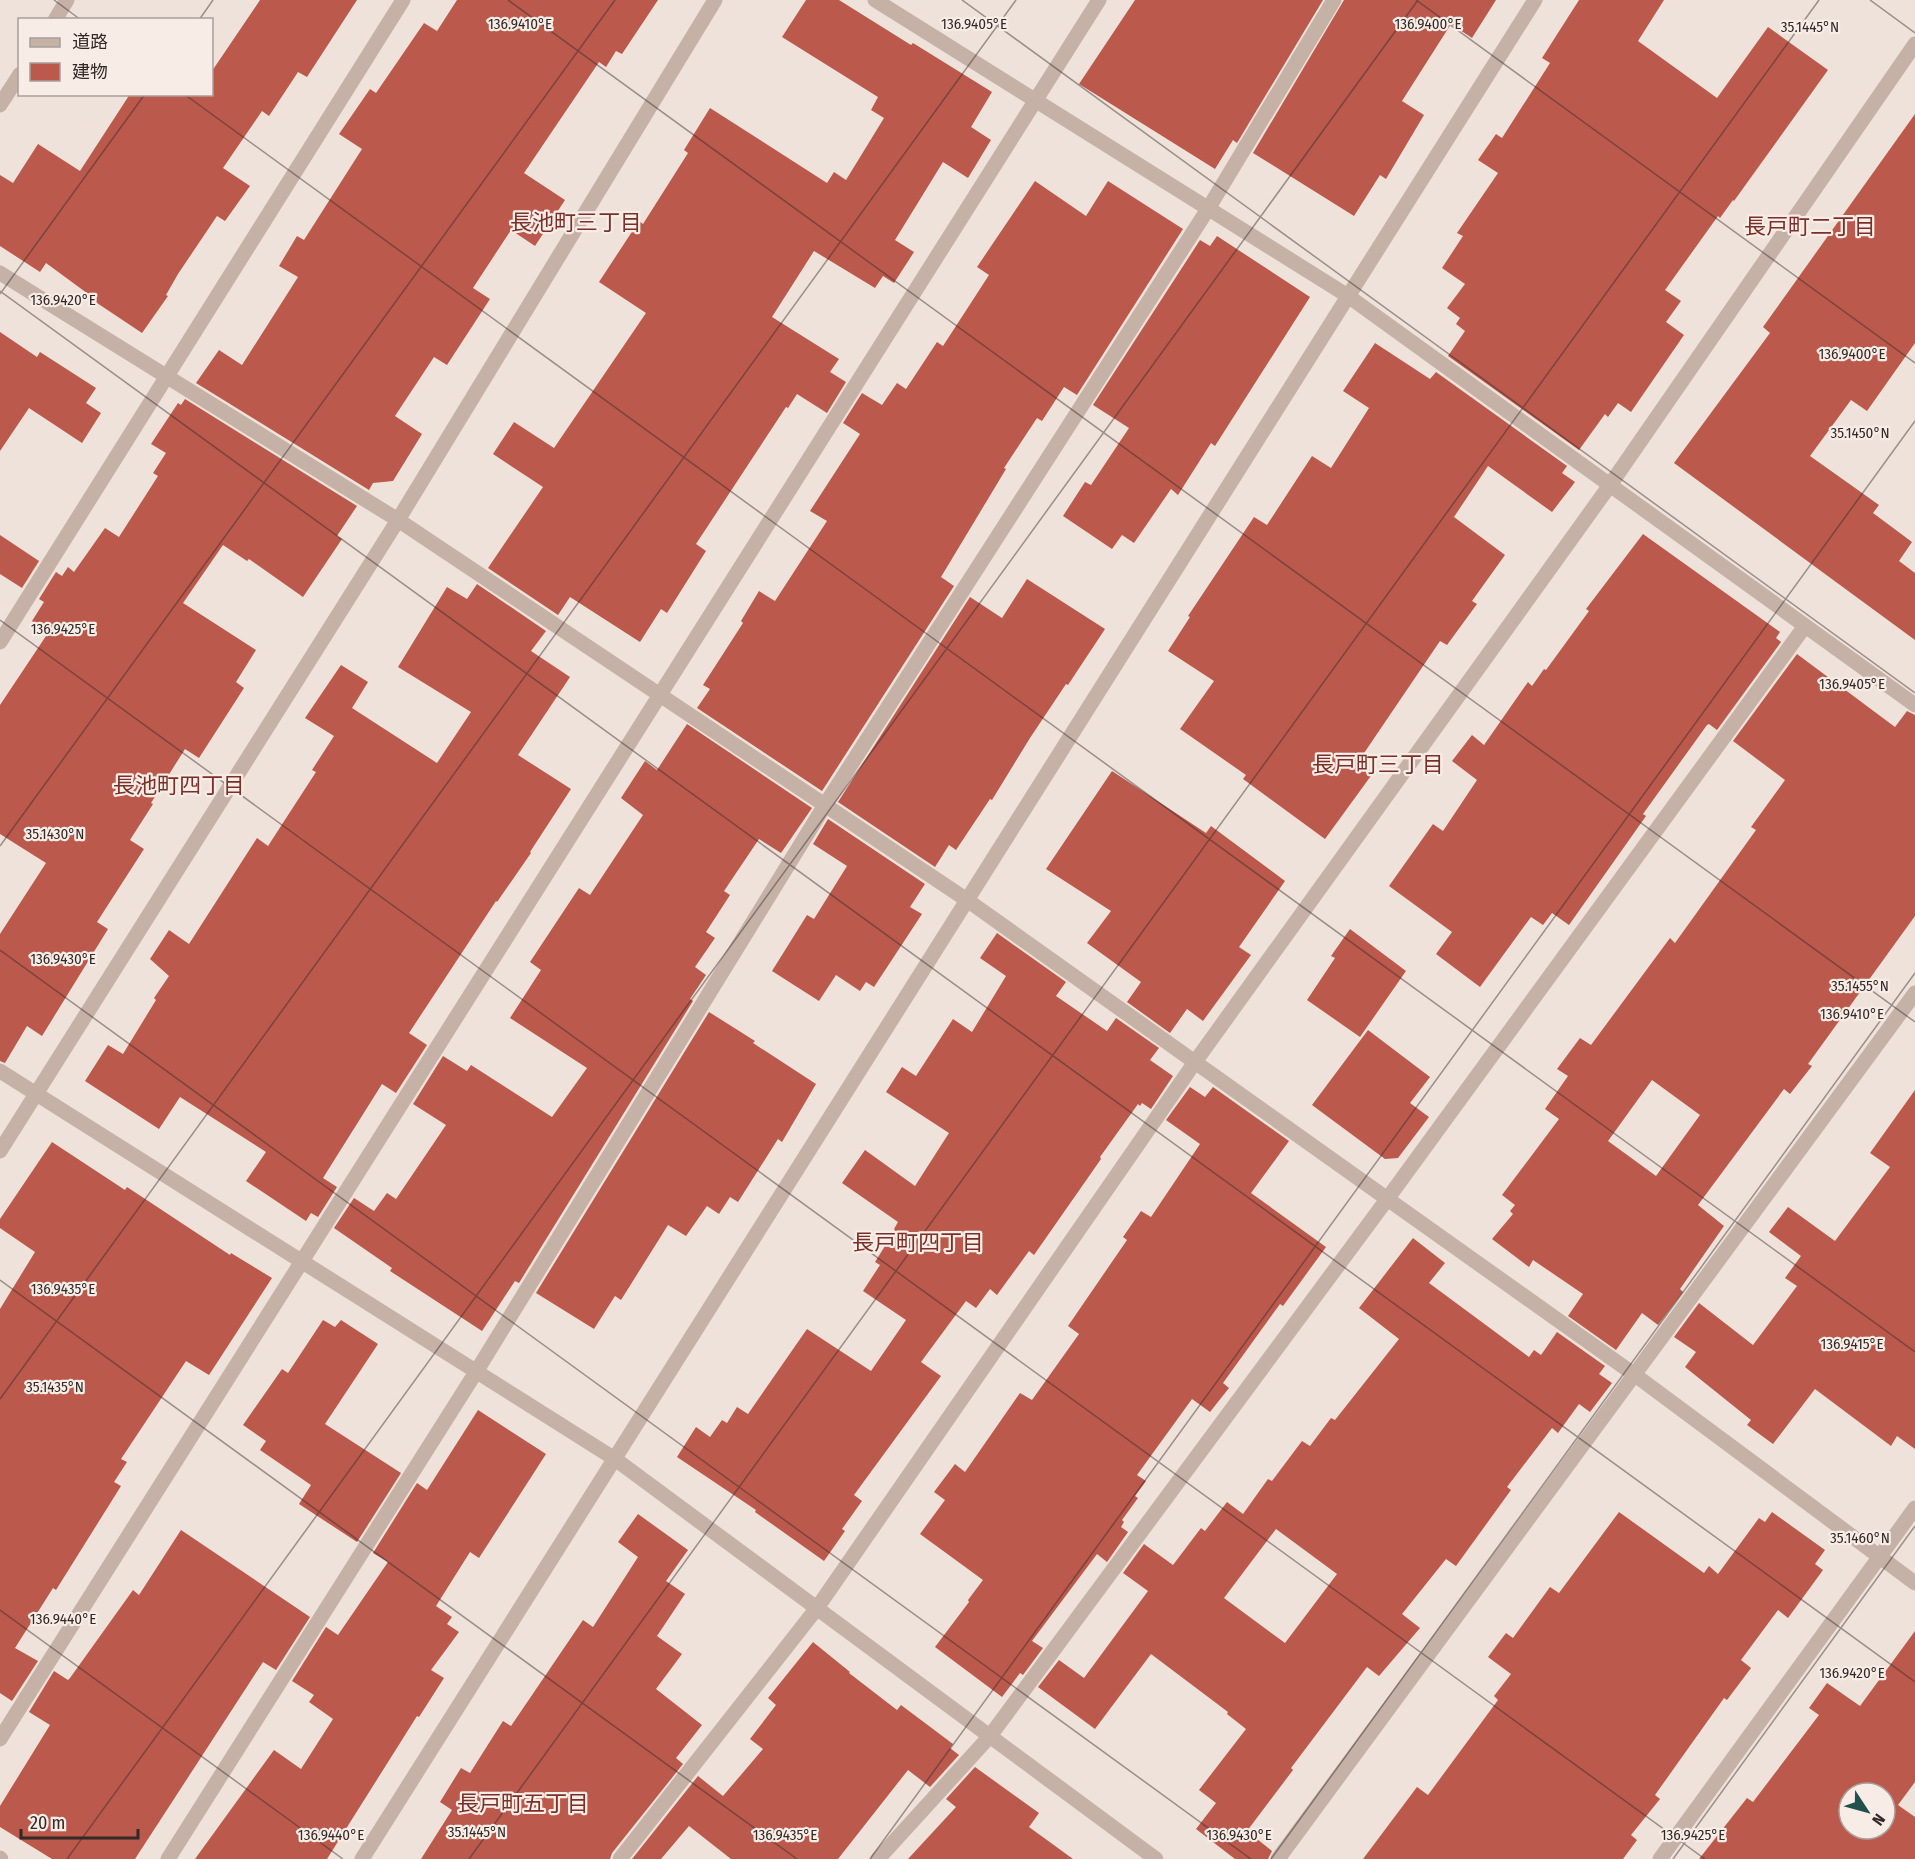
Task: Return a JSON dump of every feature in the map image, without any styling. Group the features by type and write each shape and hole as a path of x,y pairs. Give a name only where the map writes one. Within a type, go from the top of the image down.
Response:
{"street":[{"path":"56,18 67,0"},
{"path":"0,642 404,0"},
{"path":"0,1151 398,520 716,0"},
{"path":"875,0 1348,296 1915,705"},
{"path":"0,1739 1099,0"},
{"path":"168,1859 476,1372 825,805 1208,209 1334,0"},
{"path":"362,1859 1535,0"},
{"path":"620,1859 817,1608 1195,1062 1610,485 1915,44"},
{"path":"0,105 18,77"},
{"path":"0,273 398,520 967,900 1635,1375 1915,1584"},
{"path":"878,1859 990,1736 1388,1198 1805,626"},
{"path":"1278,1859 1915,993"},
{"path":"0,1071 615,1459 1156,1859"},
{"path":"1660,1859 1915,1508"}],"building":[{"path":"260,0 357,0 307,77 298,72 269,116 262,111 223,168 250,186 225,221 217,216 178,274 166,295 168,296 142,333 94,301 95,299 46,263 40,272 0,246 0,175 13,183 38,144 80,171 129,96 213,96 213,70"},
{"path":"457,0 658,0 622,54 616,51 606,67 599,62 524,173 565,200 535,246 511,230 473,288 490,299 447,365 434,357 395,416 422,434 393,481 373,483 369,490 196,383 219,350 242,365 298,277 279,266 297,236 304,240 362,149 339,134 370,89 376,93 424,23 437,31"},
{"path":"806,0 839,0 992,92 971,127 991,140 968,178 943,162 895,240 914,252 894,283 883,276 875,288 814,251 772,317 839,359 830,372 846,382 827,413 797,394 788,408 786,407 696,544 706,551 667,613 661,609 640,642 570,597 558,615 488,568 543,487 493,454 514,422 554,448 646,313 599,282 639,221 643,224 688,153 684,150 710,108 827,183 834,172 846,180 884,118 871,110 878,97 782,37"},
{"path":"1135,0 1323,0 1237,143 1233,140 1215,169 1079,84"},
{"path":"1344,0 1496,0 1472,38 1451,24 1402,101 1424,115 1386,179 1380,175 1354,216 1253,153"},
{"path":"1579,0 1664,0 1638,41 1717,98 1768,27 1828,70 1734,201 1720,218 1718,216 1665,290 1681,301 1666,322 1684,335 1631,412 1618,403 1608,417 1605,414 1579,450 1448,356 1465,331 1456,324 1460,318 1447,308 1465,284 1442,268 1463,236 1457,233 1498,173 1478,160 1496,134 1502,138 1550,63 1542,58"},
{"path":"1915,114 1915,343 1867,411 1851,400 1810,456 1879,505 1873,513 1912,542 1899,561 1915,573 1915,640 1674,463 1770,333 1763,327"},
{"path":"1035,181 1086,216 1108,181 1183,229 1077,395 1064,387 1042,421 1037,418 1004,468 1006,469 941,577 954,586 822,791 697,708 710,689 703,685 743,623 741,621 759,591 775,601 827,521 810,511 860,434 843,423 862,393 882,405 897,383 906,389 937,342 943,346 989,275 977,267"},
{"path":"1217,236 1310,297 1215,446 1211,443 1178,495 1171,489 1134,543 1122,535 1112,549 1063,516 1085,482 1091,485 1129,428 1093,405 1200,240 1210,246"},
{"path":"0,332 37,357 40,352 96,388 86,403 101,413 82,443 29,408 0,451"},
{"path":"1375,343 1430,379 1436,372 1567,466 1562,473 1575,482 1552,512 1488,466 1454,517 1505,555 1472,601 1477,604 1447,645 1440,641 1358,762 1373,773 1325,839 1243,779 1246,775 1180,729 1214,681 1168,651 1190,617 1188,616 1254,517 1267,525 1312,456 1331,468 1369,408 1343,391"},
{"path":"185,399 357,506 337,536 342,539 303,597 249,559 247,561 223,545 183,603 256,650 236,682 244,688 199,758 185,749 130,840 144,849 97,922 108,929 42,1036 27,1026 5,1063 0,1061 0,934 46,863 0,834 0,705 48,633 32,621 44,602 39,599 56,572 62,576 68,567 74,572 105,528 119,537 158,476 153,473 166,453 151,444 178,403 181,405"},
{"path":"1643,534 1780,632 1776,638 1781,642 1717,730 1707,725 1643,814 1646,816 1569,925 1552,913 1543,925 1531,917 1480,987 1436,954 1452,932 1389,886 1433,824 1443,831 1477,780 1452,761 1472,735 1484,745 1528,682 1532,686 1544,669 1546,670 1589,611 1586,609"},
{"path":"0,535 39,561 22,588 0,574"},
{"path":"1027,579 1105,629 1030,738 992,800 990,799 956,850 949,845 935,867 838,802 970,597 1002,618"},
{"path":"477,584 546,631 531,651 570,677 518,755 571,789 531,853 496,901 409,1033 427,1045 396,1093 382,1084 323,1178 337,1187 318,1217 311,1213 306,1221 246,1181 266,1152 180,1097 159,1129 85,1081 108,1045 123,1054 156,1000 154,998 169,976 150,959 169,930 189,944 257,838 268,846 316,772 312,770 334,736 305,718 341,665 368,682 352,708 437,763 471,712 398,667 447,587 467,599"},
{"path":"1797,654 1895,727 1907,711 1915,715 1915,916 1808,1064 1812,1066 1790,1094 1784,1089 1698,1205 1724,1226 1680,1289 1683,1292 1658,1325 1642,1313 1616,1350 1568,1316 1583,1294 1533,1260 1529,1267 1492,1239 1513,1214 1510,1211 1515,1205 1502,1195 1559,1119 1545,1109 1568,1076 1557,1069 1580,1038 1591,1045 1670,938 1675,943 1756,830 1751,827 1785,780 1733,741","holes":["1652,1080 1700,1115 1656,1176 1608,1141"]},
{"path":"687,724 812,808 781,853 759,839 724,891 730,895 706,932 715,938 695,967 706,975 690,999 693,1001 519,1283 515,1281 482,1331 390,1271 392,1268 334,1228 354,1198 374,1211 387,1193 396,1199 446,1125 413,1104 443,1056 467,1071 471,1065 552,1117 587,1068 510,1018 541,970 530,962 579,888 590,895 643,815 621,798 645,761 657,770"},
{"path":"1112,771 1206,833 1211,826 1285,881 1239,947 1251,955 1203,1021 1187,1009 1170,1033 1127,1002 1141,982 1087,943 1111,911 1046,869"},
{"path":"828,819 925,884 910,907 922,914 874,987 866,982 860,991 836,975 819,1001 772,971 807,915 814,919 847,866 813,844"},
{"path":"1350,929 1406,971 1360,1037 1307,1000 1335,958 1331,956"},
{"path":"997,933 1066,982 1056,996 1107,1031 1116,1018 1159,1048 1150,1060 1173,1076 1151,1109 1142,1103 1140,1106 1138,1104 1034,1255 1029,1251 997,1295 990,1289 976,1308 966,1301 921,1362 941,1376 854,1495 862,1501 842,1529 845,1531 824,1561 755,1512 756,1510 677,1457 696,1427 710,1437 722,1420 727,1423 737,1407 748,1414 807,1329 871,1371 906,1320 863,1291 880,1265 875,1262 898,1222 842,1183 865,1150 915,1186 949,1133 886,1092 902,1067 916,1076 953,1019 972,1032 1006,976 980,958"},
{"path":"709,1012 816,1084 782,1142 778,1139 738,1202 730,1197 719,1214 707,1206 686,1236 668,1225 621,1300 615,1296 594,1329 536,1293"},
{"path":"1368,1030 1430,1077 1410,1103 1429,1117 1398,1158 1385,1159 1312,1105"},
{"path":"1190,1087 1205,1097 1213,1087 1289,1141 1251,1193 1326,1247 1283,1306 1280,1304 1223,1383 1229,1388 1210,1412 1192,1399 1137,1475 1146,1481 1135,1496 1138,1498 1122,1520 1124,1522 1121,1527 1128,1532 1107,1562 1097,1554 1032,1641 1043,1648 1023,1675 1020,1673 1002,1697 935,1647 983,1580 920,1534 945,1500 934,1492 955,1464 965,1472 1020,1393 1032,1400 1079,1334 1068,1326 1127,1240 1123,1237 1141,1211 1151,1217 1200,1144 1166,1120"},
{"path":"1915,1090 1915,1449 1897,1436 1891,1446 1815,1389 1773,1444 1747,1425 1751,1420 1685,1367 1696,1352 1674,1337 1699,1303 1753,1345 1797,1286 1785,1278 1801,1256 1769,1232 1788,1207 1835,1241 1890,1167 1870,1153"},
{"path":"52,1142 125,1190 127,1187 230,1255 231,1253 272,1278 209,1375 186,1361 121,1459 127,1462 114,1482 121,1486 56,1590 53,1588 15,1648 38,1661 12,1701 0,1693 0,1309 35,1252 0,1228 0,1219"},
{"path":"1413,1238 1445,1263 1429,1283 1529,1357 1534,1350 1541,1355 1557,1332 1605,1366 1599,1374 1612,1383 1590,1412 1579,1404 1558,1433 1552,1428 1507,1487 1511,1490 1456,1566 1446,1559 1402,1614 1420,1628 1379,1676 1367,1667 1247,1831 1272,1851 1268,1859 1235,1859 1196,1829 1216,1803 1199,1790 1246,1729 1227,1714 1228,1712 1151,1654 1095,1729 1038,1687 1059,1660 1084,1678 1148,1591 1123,1573 1144,1544 1173,1565 1201,1528 1205,1531 1227,1502 1243,1514 1268,1479 1272,1481 1302,1441 1310,1446 1331,1418 1335,1420 1399,1339 1359,1308","holes":["1276,1529 1337,1574 1285,1643 1224,1598"]},
{"path":"323,1320 335,1327 341,1320 378,1344 325,1424 401,1473 357,1542 299,1504 311,1485 260,1450 266,1441 243,1425 282,1369 288,1373"},
{"path":"478,1410 546,1454 479,1558 470,1552 436,1606 452,1617 447,1624 459,1632 431,1670 444,1678 419,1717 417,1716 327,1859 195,1859 274,1750 301,1769 333,1719 309,1702 314,1695 292,1681 326,1627 338,1635 388,1562 373,1553 417,1483 427,1490"},
{"path":"1619,1512 1704,1573 1709,1566 1718,1574 1759,1518 1765,1522 1772,1512 1825,1550 1815,1564 1823,1570 1788,1618 1778,1610 1741,1660 1751,1668 1727,1700 1724,1698 1655,1795 1660,1799 1631,1835 1637,1840 1623,1859 1363,1859 1417,1787 1428,1795 1498,1700 1494,1696 1511,1674 1488,1657 1506,1633 1513,1638 1550,1587 1559,1593"},
{"path":"638,1514 688,1550 666,1581 685,1594 657,1636 682,1654 656,1689 702,1725 676,1758 683,1764 612,1853 610,1859 421,1859 452,1810 440,1802 461,1768 470,1773 503,1721 511,1726 583,1620 593,1627 638,1557 618,1542"},
{"path":"181,1530 310,1617 276,1670 263,1662 135,1859 52,1859 0,1827 0,1806 50,1725 29,1712 54,1671 68,1680 70,1678 133,1590 139,1595"},
{"path":"1915,1631 1915,1782 1898,1805 1915,1817 1915,1859 1699,1859 1747,1798 1753,1802 1819,1715 1809,1708 1827,1683 1860,1706"},
{"path":"813,1642 897,1710 901,1705 953,1744 950,1748 959,1755 930,1787 908,1770 838,1859 731,1859 689,1826 661,1859 632,1859 698,1776 723,1796 763,1749 750,1739 776,1705 768,1698"},
{"path":"975,1767 1039,1813 1029,1827 1073,1859 908,1859 956,1807 946,1799"}],"district":[{"name":"長池町三丁目","path":"576,222"},
{"name":"長戸町二丁目","path":"1810,226"},
{"name":"長戸町三丁目","path":"1378,764"},
{"name":"長池町四丁目","path":"179,785"},
{"name":"長戸町四丁目","path":"918,1242"},
{"name":"長戸町五丁目","path":"523,1803"}]}
